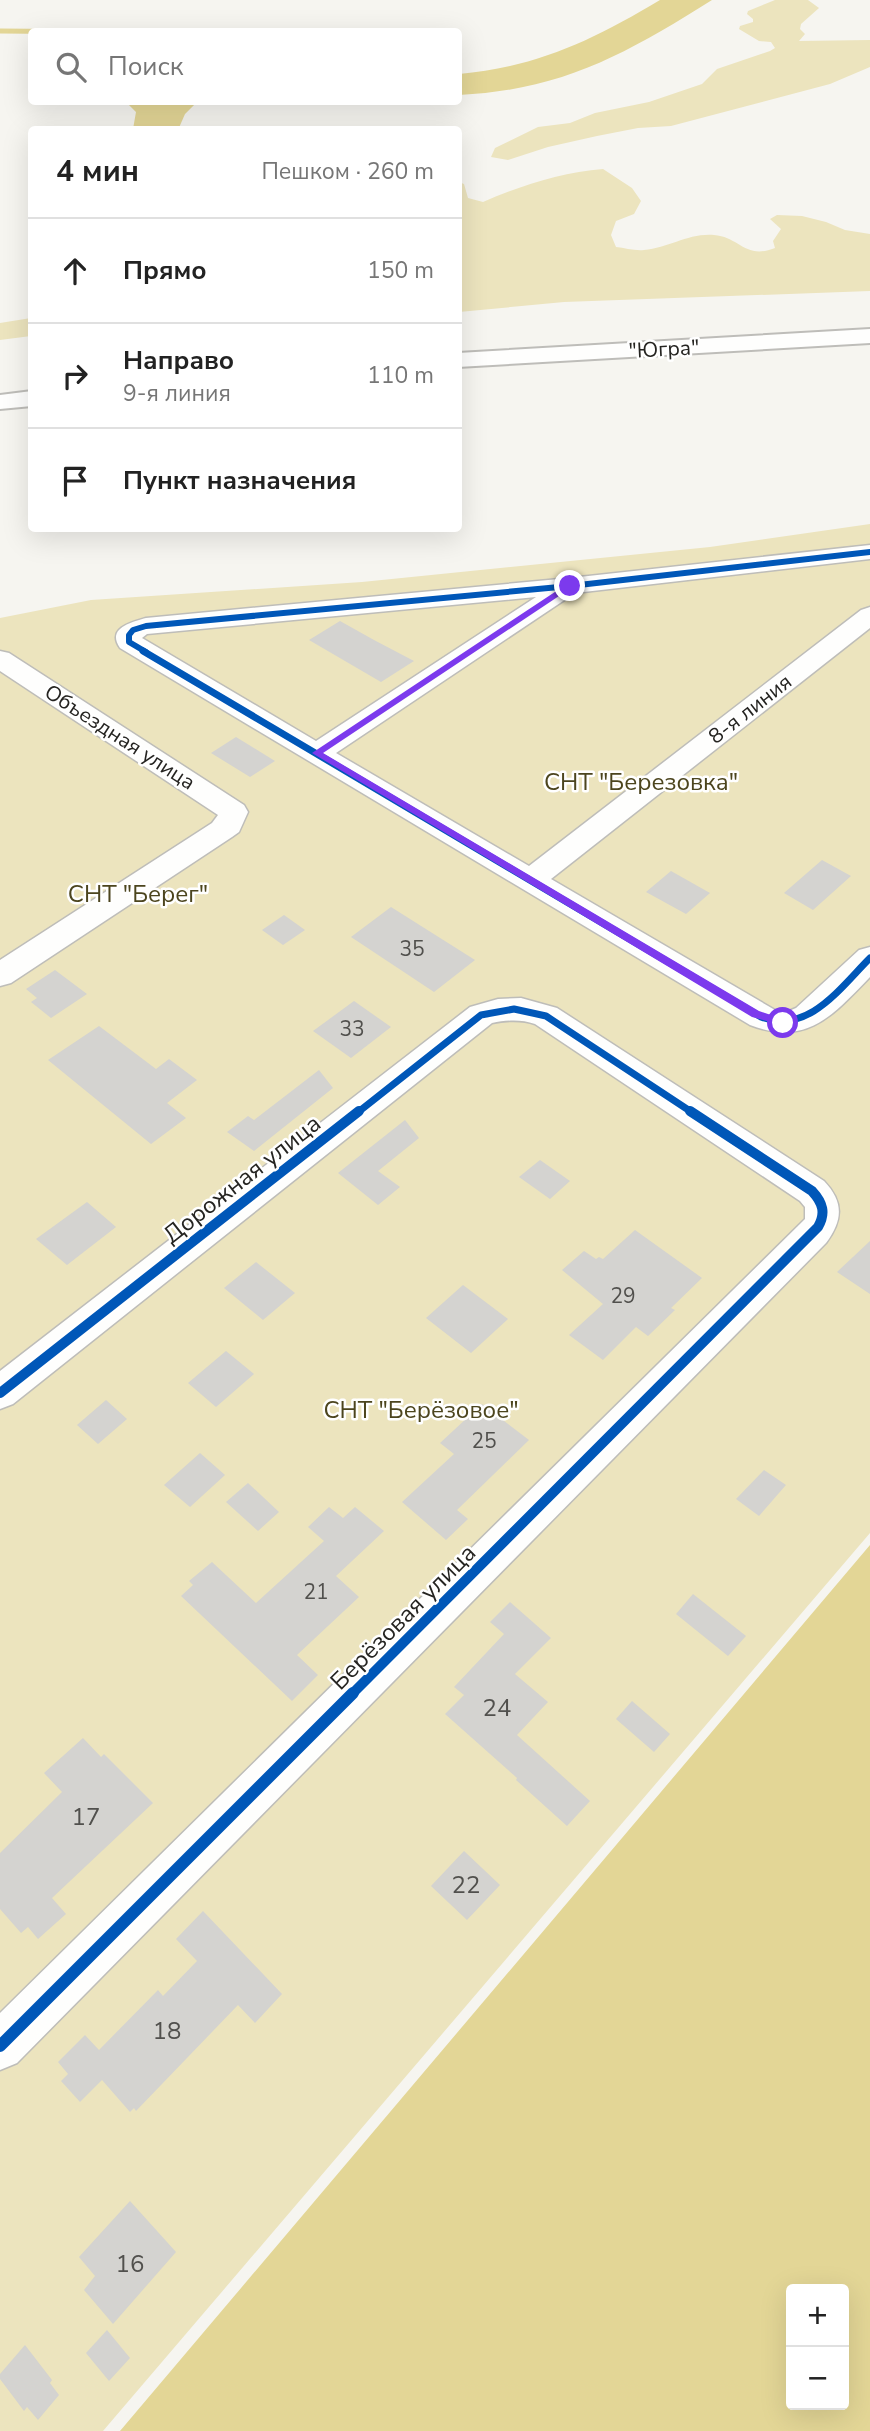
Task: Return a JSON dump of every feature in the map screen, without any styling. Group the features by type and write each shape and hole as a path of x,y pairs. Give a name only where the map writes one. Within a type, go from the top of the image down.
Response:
{"highway":[{"name":"\"Югра\"","path":"462,360 870,336"},
{"path":"0,402 28,398"}],"street":[{"path":"870,552 570,586 146,626 130,633 129,642 761,1017 783,1023 798,1021 810,1014 870,958"},
{"path":"316,753 570,586"},
{"name":"8-я линия","path":"530,880 870,615"},
{"name":"Объездная улица","path":"0,975 222,830 233,819 234,812 4,666"},
{"name":"Берёзовая улица","path":"0,2046 822,1223 825,1210 821,1199 812,1191 569,1031 532,1010 514,1007"},
{"name":"Дорожная улица","path":"0,1393 481,1015 514,1007"}],"green space":[{"path":"775,0 808,0 819,8 801,24 800,29 805,34 799,41 870,40 870,67 830,84 671,126 638,128 597,136 548,147 508,160 491,157 495,148 538,127 570,123 595,113 649,102 702,84 717,69 770,51 775,48 771,42 759,41 739,29 740,26 753,22 747,14 748,11"},
{"path":"603,169 632,188 641,201 634,214 616,221 611,235 616,247 644,250 696,236 714,235 749,250 765,251 775,248 773,241 781,229 770,219 777,215 802,216 845,230 870,234 870,291 564,302 462,312 462,183 468,198 483,202 572,173"},
{"path":"28,318 28,336 0,340 0,323"},
{"name":"СНТ \"Берёзовое\"","path":"870,524 870,1533 103,2431 0,2431 0,618 91,600 362,582 710,547"}],"shaded area":[{"path":"660,0 712,0 651,37 592,66 530,86 462,95 462,74 539,58 611,27"},
{"path":"129,105 194,105 185,114 180,126 134,126 136,112"},
{"path":"870,1545 870,2431 120,2431"}],"building":[{"path":"340,621 414,661 381,682 309,640"},
{"path":"236,737 275,761 250,777 211,753"},
{"path":"822,860 851,876 813,910 784,893"},
{"path":"671,871 710,893 686,914 646,892"},
{"path":"391,907 475,960 434,992 351,937"},
{"path":"284,915 305,930 283,945 262,930"},
{"path":"55,970 87,994 51,1018 31,1002 37,998 26,989"},
{"path":"354,1001 391,1027 351,1058 313,1031"},
{"path":"99,1026 156,1069 169,1059 197,1080 167,1103 186,1118 151,1144 48,1060"},
{"path":"319,1070 333,1088 254,1151 227,1132 248,1116 254,1120"},
{"path":"405,1120 419,1138 378,1171 400,1187 378,1205 338,1173"},
{"path":"540,1160 570,1181 550,1199 519,1177"},
{"path":"87,1202 116,1227 67,1265 36,1239"},
{"path":"635,1230 702,1278 671,1308 675,1310 648,1336 636,1327 603,1360 569,1335 603,1304 562,1270 584,1251 596,1259 603,1259"},
{"path":"870,1241 870,1294 837,1272"},
{"path":"256,1262 295,1293 263,1320 224,1288"},
{"path":"463,1285 508,1319 471,1353 426,1318"},
{"path":"226,1351 254,1374 216,1407 188,1383"},
{"path":"106,1400 127,1419 98,1444 77,1425"},
{"path":"482,1404 529,1440 457,1510 468,1519 446,1540 402,1502 454,1454 440,1443"},
{"path":"200,1453 225,1475 190,1507 164,1485"},
{"path":"764,1470 786,1485 759,1516 736,1499"},
{"path":"248,1483 279,1512 258,1531 226,1502"},
{"path":"329,1507 343,1518 355,1507 384,1531 336,1576 359,1597 297,1655 318,1675 292,1701 181,1596 193,1585 189,1581 212,1562 256,1603 324,1541 308,1527"},
{"path":"693,1594 746,1636 728,1656 676,1614"},
{"path":"510,1602 551,1638 515,1674 548,1702 517,1735 590,1801 567,1826 445,1714 464,1695 454,1687 504,1634 490,1622"},
{"path":"632,1701 670,1734 654,1752 616,1719"},
{"path":"83,1738 101,1757 104,1754 153,1803 52,1898 66,1914 38,1939 28,1927 21,1933 0,1909 0,1853 62,1792 44,1773"},
{"path":"464,1851 500,1885 467,1920 431,1886"},
{"path":"203,1911 282,1994 255,2023 238,2005 136,2111 134,2108 130,2112 102,2080 80,2102 61,2081 68,2074 58,2062 85,2035 99,2050 158,1990 163,1996 197,1961 176,1939"},
{"path":"130,2201 176,2252 113,2324 84,2290 95,2276 79,2257"},
{"path":"107,2330 130,2358 109,2381 86,2353"},
{"path":"25,2345 52,2380 50,2383 59,2395 38,2420 27,2407 24,2411 0,2379 0,2374"}],"waterway":[{"path":"0,31 28,31"}],"cycle path":[{"path":"870,552 570,586 146,626 133,630 128,638 129,642 761,1017 784,1023 807,1016 826,1002 870,958"},
{"path":"0,1393 481,1015 498,1010 521,1009 546,1016 812,1191 823,1206 823,1216 814,1233 0,2046"}],"route":[{"path":"570,586 316,753 755,1014 783,1023"}],"park label":[{"name":"СНТ \"Березовка\"","path":"641,782"},
{"name":"СНТ \"Берег\"","path":"138,894"}]}
